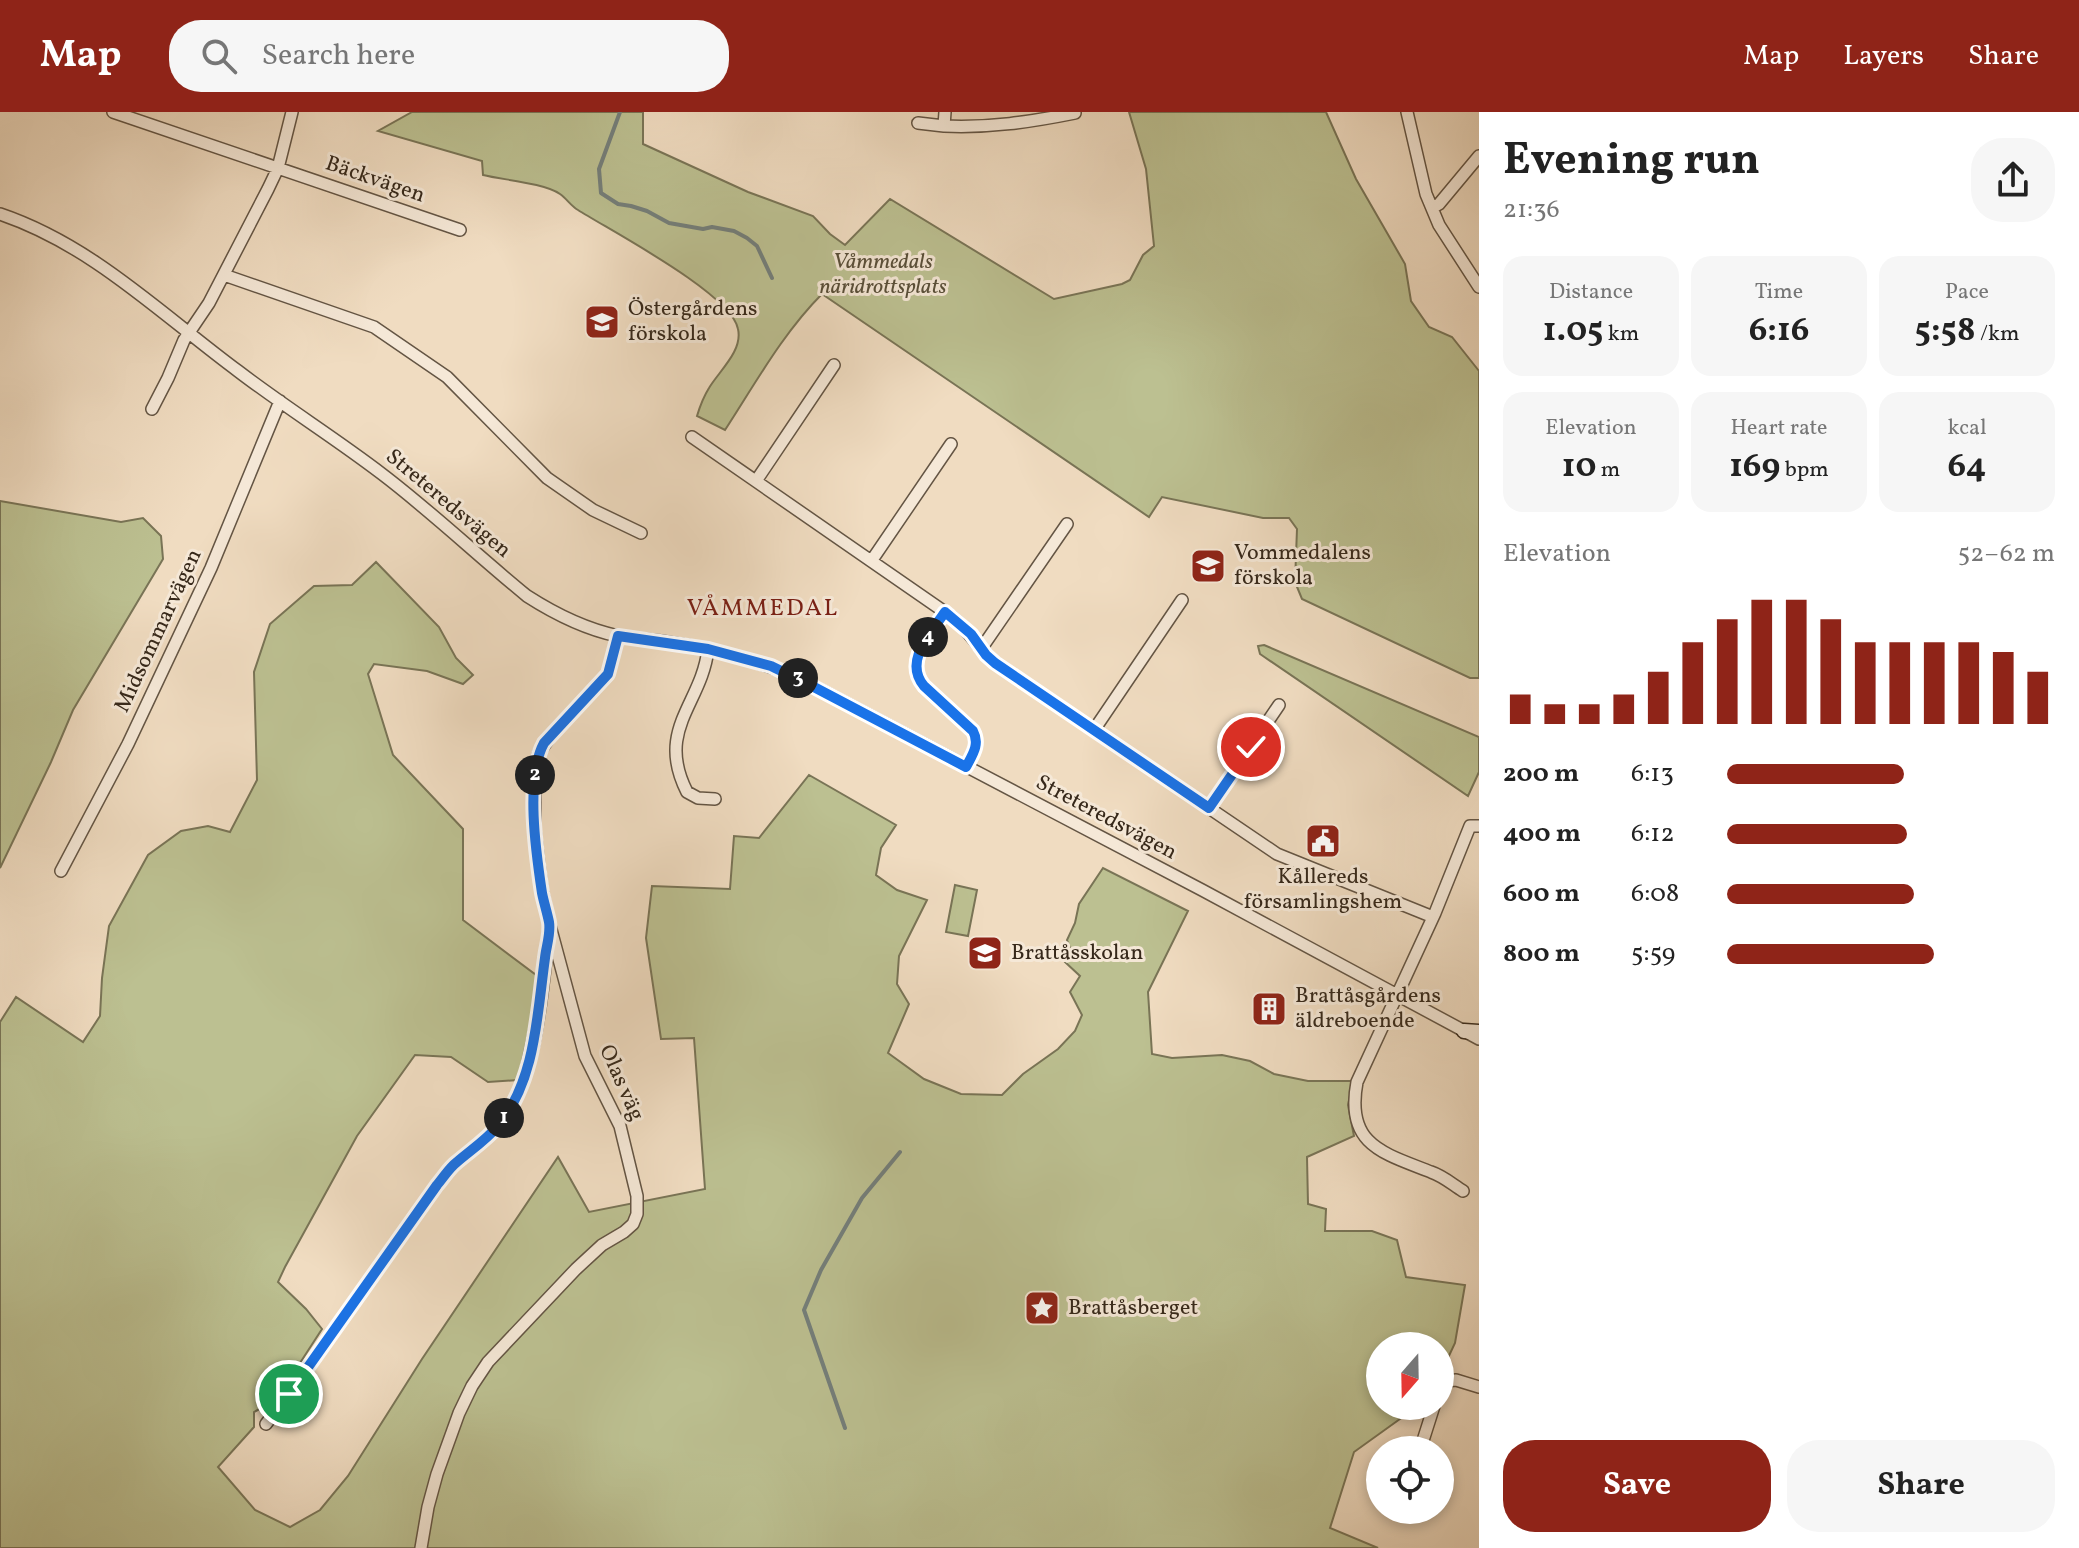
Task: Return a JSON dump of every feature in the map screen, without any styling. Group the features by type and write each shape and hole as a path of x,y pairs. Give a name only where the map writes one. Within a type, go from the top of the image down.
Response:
{"street":[{"name":"Bäckvägen","path":"113,112 460,230"},
{"path":"152,409 184,340 209,303 278,168 292,112"},
{"path":"944,126 945,112"},
{"path":"1407,112 1419,168 1432,208 1449,243 1479,287"},
{"path":"918,123 968,127 1024,124 1075,113"},
{"path":"1432,208 1439,204 1479,156"},
{"name":"Streteredsvägen","path":"0,214 55,236 117,277 237,371 383,475 527,596 563,617 618,636 708,649 752,660 794,676 1472,1032 1479,1039"},
{"path":"224,275 374,327 447,377 547,478 593,510 641,533"},
{"path":"756,481 834,365"},
{"name":"Midsommarvägen","path":"61,871 128,744 211,568 280,401"},
{"path":"692,437 945,612 971,634 986,655 1005,670 1236,828 1277,854 1433,917"},
{"path":"872,560 951,444"},
{"path":"981,649 1067,524"},
{"path":"1094,730 1182,600"},
{"path":"945,612 921,648 915,668 924,686 977,738 966,767"},
{"name":"Olas väg","path":"421,1548 437,1474 472,1386 488,1362 576,1269 602,1245 633,1224 637,1214 637,1196 620,1126 585,1056 550,926 535,832 535,767 539,753 544,743 608,674 618,636"},
{"path":"708,649 705,667 680,726 676,752 687,792 698,798 715,799"},
{"path":"1209,808 1279,705"},
{"path":"1463,1191 1445,1179 1376,1148 1361,1130 1353,1102 1357,1082 1433,917 1470,826 1479,826"},
{"path":"266,1424 437,1185 454,1164 499,1125 511,1106 530,1059 550,926"},
{"path":"1454,1380 1479,1387"}],"green space":[{"name":"Våmmedals näridrottsplats","path":"412,112 643,112 643,144 748,192 813,216 845,245 890,199 1054,299 1130,280 1143,255 1154,246 1146,169 1129,112 1326,112 1356,179 1405,264 1411,301 1429,327 1452,337 1479,371 1479,678 1470,678 1302,599 1295,582 1297,529 1289,518 1263,518 1162,497 1149,517 822,294 782,342 725,430 697,416 707,391 737,345 738,329 731,315 668,264 573,207 553,190 483,175 482,161 378,131"},
{"path":"0,501 121,522 143,518 161,536 163,559 73,710 0,868"},
{"path":"376,562 439,627 456,658 473,675 463,684 427,671 374,664 368,674 393,755 463,829 463,920 540,978 518,1080 488,1082 451,1057 415,1055 357,1136 285,1267 278,1282 322,1329 276,1400 254,1412 254,1427 218,1467 255,1510 290,1527 320,1510 348,1476 422,1359 558,1157 589,1212 705,1189 694,1038 661,1039 646,938 652,886 730,889 734,836 759,838 809,775 896,825 881,848 876,875 897,890 927,900 899,956 897,984 909,1004 888,1053 924,1079 961,1094 1002,1095 1075,1031 1082,1015 1070,992 1080,976 1065,962 1071,950 1067,940 1079,904 1103,868 1188,911 1148,992 1152,1054 1172,1058 1222,1055 1250,1061 1274,1074 1308,1081 1353,1081 1348,1105 1354,1136 1307,1157 1308,1204 1326,1209 1325,1231 1372,1231 1397,1240 1406,1277 1465,1285 1454,1345 1454,1332 1366,1332 1366,1420 1399,1420 1376,1436 1366,1436 1366,1443 1354,1452 1330,1528 1378,1548 0,1548 0,1022 16,997 83,1042 100,1016 109,926 148,855 181,831 208,826 230,832 257,780 254,672 270,624 314,586 352,585"},
{"path":"1264,645 1479,737 1479,772 1468,796 1260,654 1258,646"},
{"path":"955,885 977,890 968,936 946,932"}],"waterway":[{"path":"620,112 599,169 601,193 618,204 647,211 669,223 734,231 757,246 772,278"},
{"path":"845,1428 804,1310 821,1270 862,1198 900,1152"}],"place":[{"name":"Östergårdens förskola","path":"602,322"},
{"name":"Vommedalens förskola","path":"1208,566"},
{"name":"Kållereds församlingshem","path":"1323,841"},
{"name":"Brattåsskolan","path":"985,953"},
{"name":"Brattåsgårdens äldreboende","path":"1269,1009"},
{"name":"Brattåsberget","path":"1042,1308"}],"district":[{"name":"VÅMMEDAL","path":"763,609"}],"route":[{"path":"289,1394 437,1185 454,1164 499,1125 520,1088 530,1059 550,926 535,832 535,767 544,743 608,674 618,636 708,649 771,666 966,767 977,738 924,686 915,668 921,648 945,612 971,634 995,663 1209,808 1251,747"}]}
